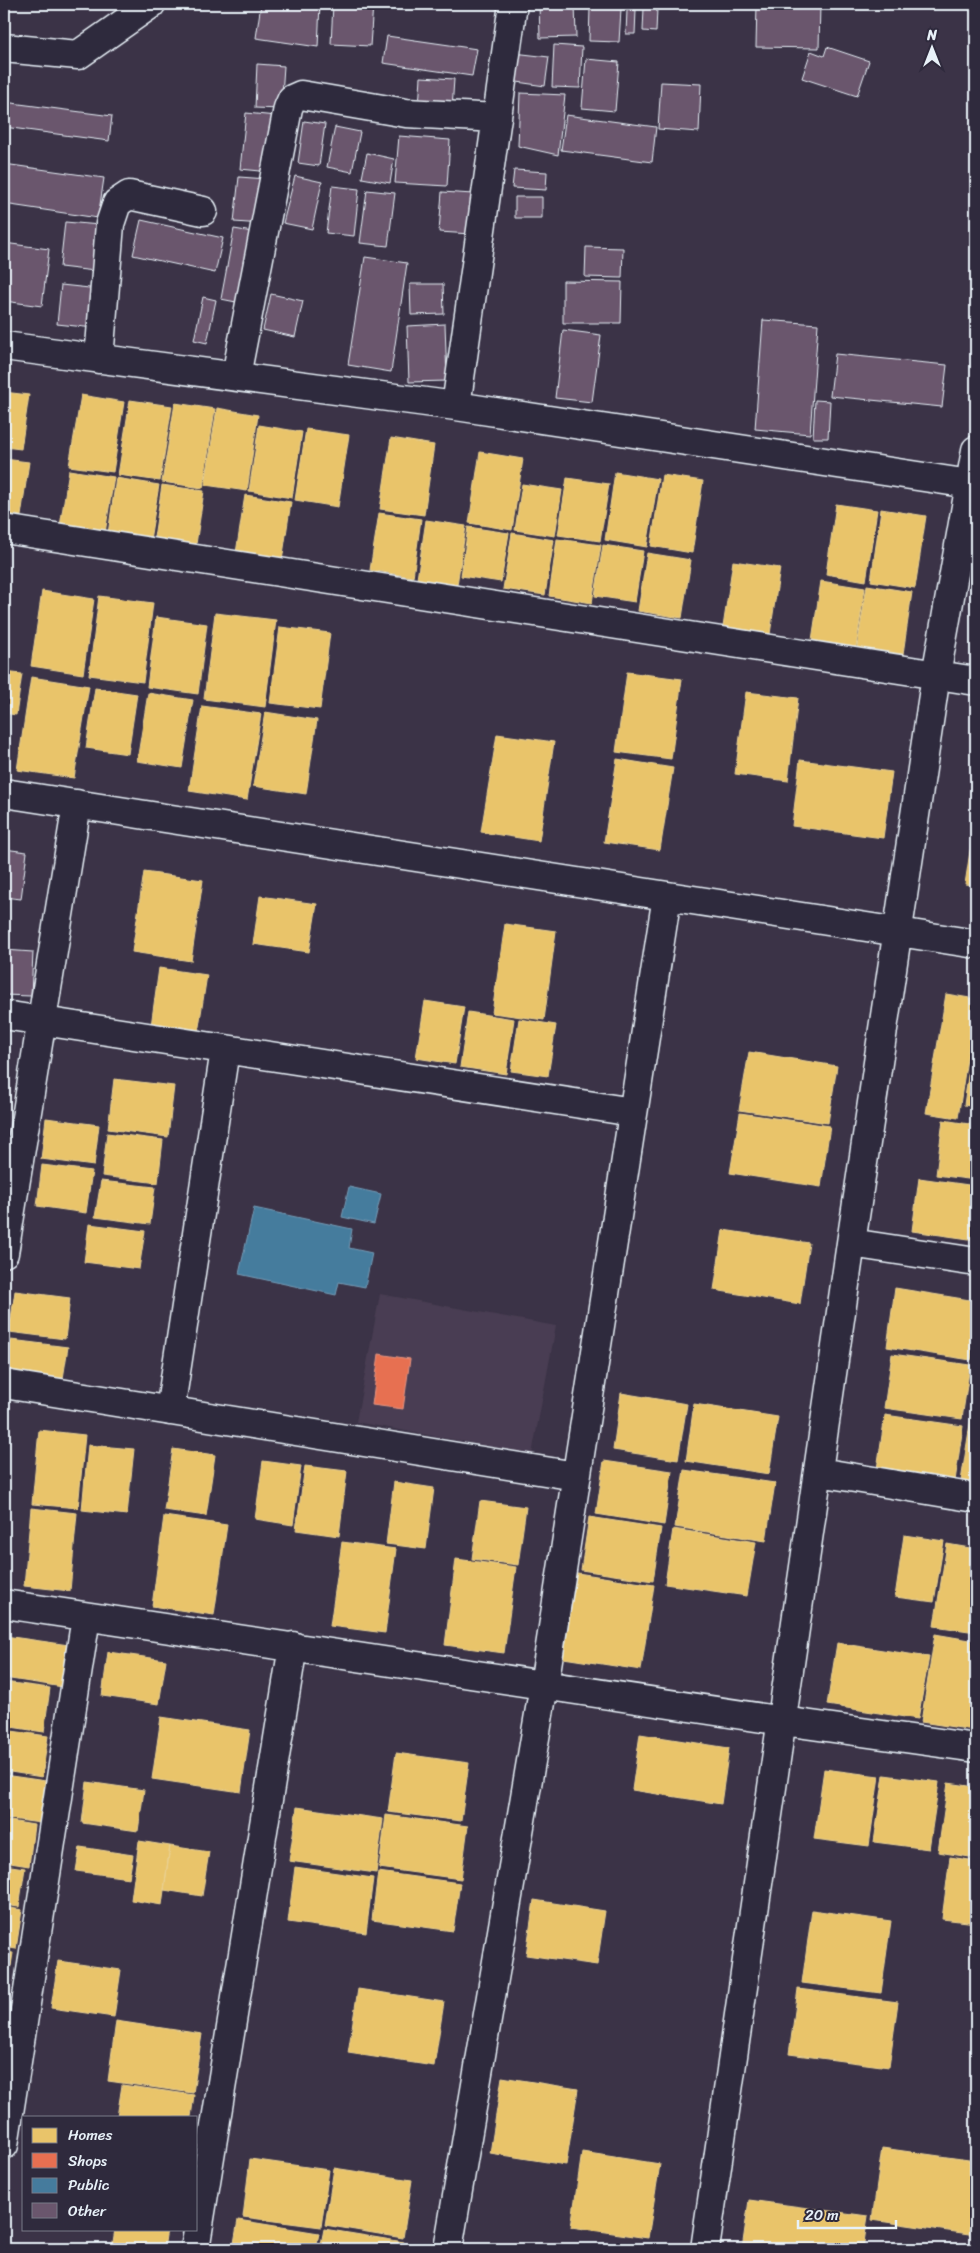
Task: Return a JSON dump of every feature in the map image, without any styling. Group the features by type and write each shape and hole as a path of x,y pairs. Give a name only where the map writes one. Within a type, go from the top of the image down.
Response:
{"street":[{"path":"4,48 78,55 151,4"},
{"path":"456,406 513,4"},
{"path":"236,376 288,108 292,99 301,95 406,113 497,118"},
{"path":"99,359 110,224 117,202 129,195 203,211"},
{"path":"4,346 456,406 970,484"},
{"path":"706,2249 851,1243 936,675 976,450"},
{"path":"4,529 976,681"},
{"path":"4,793 976,944"},
{"path":"4,1253 7,1215 77,804"},
{"path":"448,2249 544,1685 667,896"},
{"path":"4,1015 633,1112"},
{"path":"170,1411 225,1050"},
{"path":"851,1243 976,1262"},
{"path":"4,1384 576,1476"},
{"path":"819,1472 976,1498"},
{"path":"4,1604 783,1721 976,1748"},
{"path":"4,2145 86,1617"},
{"path":"195,2249 293,1646"}],"shaded area":[{"path":"380,1294 556,1326 532,1454 356,1422"}],"building: Homes":[{"path":"4,392 29,395 21,449 4,447"},
{"path":"81,395 124,402 113,472 69,466"},
{"path":"130,400 172,406 160,481 118,475"},
{"path":"175,403 215,409 203,488 162,482"},
{"path":"217,408 258,415 247,491 205,485"},
{"path":"259,425 302,432 292,498 249,491"},
{"path":"306,429 349,435 338,507 295,500"},
{"path":"391,438 434,445 424,515 380,509"},
{"path":"480,452 523,459 512,530 469,523"},
{"path":"4,459 29,462 21,516 4,513"},
{"path":"69,470 114,477 105,533 60,526"},
{"path":"615,472 658,479 647,547 605,540"},
{"path":"662,475 703,481 692,553 651,546"},
{"path":"116,478 159,485 150,540 108,534"},
{"path":"567,478 609,484 600,541 558,535"},
{"path":"522,484 562,490 555,536 515,530"},
{"path":"162,485 204,491 195,551 153,544"},
{"path":"245,495 291,502 282,561 236,553"},
{"path":"836,504 877,510 866,581 826,574"},
{"path":"881,509 926,516 915,588 871,581"},
{"path":"379,513 421,519 413,577 370,570"},
{"path":"426,520 466,526 457,585 417,579"},
{"path":"468,527 509,533 501,582 461,576"},
{"path":"512,533 554,540 545,595 503,589"},
{"path":"557,539 601,545 592,603 549,596"},
{"path":"603,545 643,551 635,602 595,596"},
{"path":"647,553 691,560 682,618 638,611"},
{"path":"733,561 780,568 770,634 723,627"},
{"path":"821,581 865,588 856,647 812,640"},
{"path":"867,585 912,592 903,654 857,647"},
{"path":"42,591 94,599 83,674 31,666"},
{"path":"99,596 153,603 143,682 89,675"},
{"path":"215,613 276,620 265,707 204,699"},
{"path":"156,617 207,624 198,694 147,687"},
{"path":"280,627 330,633 320,709 270,703"},
{"path":"4,672 22,674 16,715 4,713"},
{"path":"627,672 682,679 671,759 616,752"},
{"path":"31,677 89,686 74,778 17,770"},
{"path":"95,688 137,694 128,754 86,748"},
{"path":"746,692 798,698 788,781 735,774"},
{"path":"148,693 193,700 182,768 137,761"},
{"path":"202,706 261,714 247,800 189,791"},
{"path":"265,712 317,720 306,794 253,786"},
{"path":"497,734 554,742 539,841 481,832"},
{"path":"617,759 673,768 660,850 604,842"},
{"path":"800,760 892,772 883,838 792,826"},
{"path":"976,786 976,814 972,813"},
{"path":"976,820 976,886 965,884"},
{"path":"144,872 203,880 191,961 132,952"},
{"path":"260,896 317,904 309,952 253,944"},
{"path":"505,924 556,931 544,1020 492,1013"},
{"path":"159,968 207,975 198,1033 151,1026"},
{"path":"946,994 976,999 958,1118 926,1113"},
{"path":"425,1001 464,1007 455,1064 416,1058"},
{"path":"468,1012 514,1019 506,1074 460,1067"},
{"path":"519,1019 556,1025 548,1076 511,1071"},
{"path":"976,1025 976,1107 964,1105"},
{"path":"749,1052 837,1066 828,1123 739,1110"},
{"path":"114,1079 174,1086 168,1137 108,1129"},
{"path":"740,1113 830,1126 821,1187 730,1173"},
{"path":"46,1118 99,1125 94,1166 41,1159"},
{"path":"943,1120 976,1125 976,1180 936,1175"},
{"path":"107,1133 163,1140 158,1183 102,1176"},
{"path":"42,1165 92,1171 86,1213 37,1206"},
{"path":"919,1178 976,1186 976,1240 912,1231"},
{"path":"101,1181 155,1187 150,1224 95,1217"},
{"path":"89,1224 145,1231 139,1269 84,1262"},
{"path":"723,1230 809,1243 800,1304 714,1290"},
{"path":"895,1288 976,1301 976,1326 971,1360 887,1347"},
{"path":"15,1291 70,1298 65,1339 9,1332"},
{"path":"11,1340 68,1347 62,1385 6,1378"},
{"path":"892,1354 970,1365 962,1419 884,1408"},
{"path":"621,1393 687,1404 678,1460 613,1450"},
{"path":"974,1399 976,1399 976,1483 961,1481"},
{"path":"694,1404 778,1417 769,1474 686,1461"},
{"path":"885,1415 963,1426 955,1481 877,1469"},
{"path":"39,1430 85,1435 78,1508 32,1504"},
{"path":"88,1445 134,1449 127,1515 82,1510"},
{"path":"173,1449 215,1455 206,1516 164,1510"},
{"path":"263,1461 301,1466 293,1525 255,1519"},
{"path":"604,1461 672,1471 664,1525 596,1514"},
{"path":"305,1466 347,1471 339,1536 296,1530"},
{"path":"684,1470 775,1483 766,1541 675,1527"},
{"path":"394,1482 434,1488 426,1549 386,1544"},
{"path":"480,1501 526,1507 518,1565 472,1559"},
{"path":"31,1508 77,1513 70,1591 24,1586"},
{"path":"164,1516 227,1525 214,1615 152,1606"},
{"path":"589,1517 661,1528 653,1581 581,1570"},
{"path":"673,1529 756,1542 747,1596 665,1584"},
{"path":"904,1535 944,1541 934,1602 895,1597"},
{"path":"342,1542 396,1549 385,1633 330,1626"},
{"path":"947,1544 976,1549 976,1632 934,1626"},
{"path":"456,1559 516,1567 504,1653 445,1645"},
{"path":"571,1572 654,1585 641,1670 557,1657"},
{"path":"935,1634 976,1641 976,1717 974,1730 921,1722"},
{"path":"5,1636 69,1645 63,1687 4,1678"},
{"path":"837,1643 929,1657 918,1719 827,1705"},
{"path":"108,1652 166,1660 159,1704 102,1696"},
{"path":"4,1682 50,1688 44,1732 4,1726"},
{"path":"161,1717 250,1730 241,1792 152,1779"},
{"path":"4,1730 48,1736 42,1777 4,1771"},
{"path":"640,1734 729,1748 721,1804 632,1790"},
{"path":"396,1753 469,1763 461,1821 388,1812"},
{"path":"824,1769 879,1776 869,1846 814,1839"},
{"path":"4,1775 46,1781 40,1823 4,1818"},
{"path":"884,1775 939,1782 929,1849 874,1842"},
{"path":"87,1782 144,1790 138,1831 82,1823"},
{"path":"948,1783 976,1787 976,1858 938,1852"},
{"path":"297,1807 383,1819 376,1873 289,1861"},
{"path":"386,1815 468,1826 461,1879 379,1868"},
{"path":"4,1820 34,1825 29,1866 4,1862"},
{"path":"139,1841 170,1846 162,1905 131,1900"},
{"path":"170,1846 209,1852 202,1896 164,1890"},
{"path":"80,1847 133,1855 129,1878 76,1871"},
{"path":"950,1857 976,1861 976,1923 942,1919"},
{"path":"4,1865 25,1868 19,1907 4,1905"},
{"path":"295,1867 373,1878 366,1933 288,1922"},
{"path":"378,1872 460,1883 453,1931 372,1920"},
{"path":"534,1900 605,1911 597,1965 526,1955"},
{"path":"4,1907 22,1910 16,1949 4,1947"},
{"path":"812,1910 891,1921 881,1993 802,1983"},
{"path":"4,1952 13,1953 5,2005 4,2005"},
{"path":"58,1961 121,1970 114,2017 51,2008"},
{"path":"358,1989 444,2002 434,2066 348,2053"},
{"path":"798,1989 898,2002 889,2067 789,2054"},
{"path":"116,2021 202,2034 193,2093 108,2081"},
{"path":"502,2077 578,2089 566,2165 490,2153"},
{"path":"122,2085 194,2095 191,2116 117,2116"},
{"path":"882,2148 976,2161 976,2235 872,2220"},
{"path":"582,2152 660,2164 648,2238 571,2227"},
{"path":"250,2159 329,2170 321,2227 243,2217"},
{"path":"334,2168 412,2180 403,2238 325,2225"},
{"path":"749,2200 868,2216 863,2249 742,2249"},
{"path":"238,2220 319,2233 316,2249 233,2249"},
{"path":"324,2229 404,2242 403,2249 320,2249"},
{"path":"115,2230 167,2230 164,2249 112,2249"}],"building: Shops":[{"path":"379,1354 410,1359 403,1409 372,1405"}],"building: Public":[{"path":"349,1187 381,1194 374,1224 342,1217"},
{"path":"254,1208 352,1229 349,1248 372,1253 365,1287 339,1282 336,1295 239,1274"}],"building: Other":[{"path":"261,4 320,4 318,47 256,38"},
{"path":"333,4 373,4 370,46 331,44"},
{"path":"539,4 575,4 576,37 540,38"},
{"path":"757,4 820,4 819,48 756,47"},
{"path":"590,8 621,9 619,42 589,41"},
{"path":"644,8 657,8 656,32 643,31"},
{"path":"627,10 636,10 635,34 626,34"},
{"path":"387,36 477,49 472,76 383,63"},
{"path":"554,45 582,47 580,88 552,87"},
{"path":"827,47 869,61 857,96 802,78 811,51 824,56"},
{"path":"514,53 549,57 545,86 510,81"},
{"path":"586,59 619,62 615,111 582,108"},
{"path":"257,64 284,66 281,109 255,108"},
{"path":"421,77 454,79 452,109 419,107"},
{"path":"661,82 701,84 699,132 658,129"},
{"path":"520,93 565,95 558,155 518,146"},
{"path":"4,102 112,116 109,141 4,127"},
{"path":"246,113 276,116 271,172 240,169"},
{"path":"566,115 656,127 652,162 561,150"},
{"path":"304,121 325,124 319,166 298,163"},
{"path":"335,127 360,132 352,172 327,167"},
{"path":"399,136 450,140 447,186 395,183"},
{"path":"367,153 394,159 390,183 362,178"},
{"path":"4,164 104,178 98,218 4,204"},
{"path":"514,170 547,172 546,190 512,188"},
{"path":"295,176 322,182 312,229 283,223"},
{"path":"239,177 267,179 263,224 234,222"},
{"path":"332,186 359,189 354,236 326,233"},
{"path":"367,190 395,193 388,246 360,243"},
{"path":"442,192 473,194 471,234 439,232"},
{"path":"515,197 542,197 542,218 515,218"},
{"path":"141,220 223,238 215,273 133,255"},
{"path":"65,222 100,225 95,271 60,267"},
{"path":"234,229 259,233 246,304 221,299"},
{"path":"4,243 49,249 42,306 4,301"},
{"path":"586,247 623,248 622,278 585,277"},
{"path":"365,257 407,263 391,372 348,365"},
{"path":"563,281 622,282 621,323 563,323"},
{"path":"410,284 443,284 444,314 411,315"},
{"path":"61,285 99,289 94,328 57,324"},
{"path":"271,294 303,301 295,337 263,330"},
{"path":"203,297 216,300 207,343 194,340"},
{"path":"763,320 818,324 810,434 755,429"},
{"path":"445,324 447,381 409,382 407,326"},
{"path":"563,330 601,335 592,402 555,398"},
{"path":"835,354 947,365 942,407 830,396"},
{"path":"815,400 830,401 828,438 813,438"},
{"path":"4,849 27,852 21,899 4,897"},
{"path":"4,950 33,952 31,996 4,995"}]}
